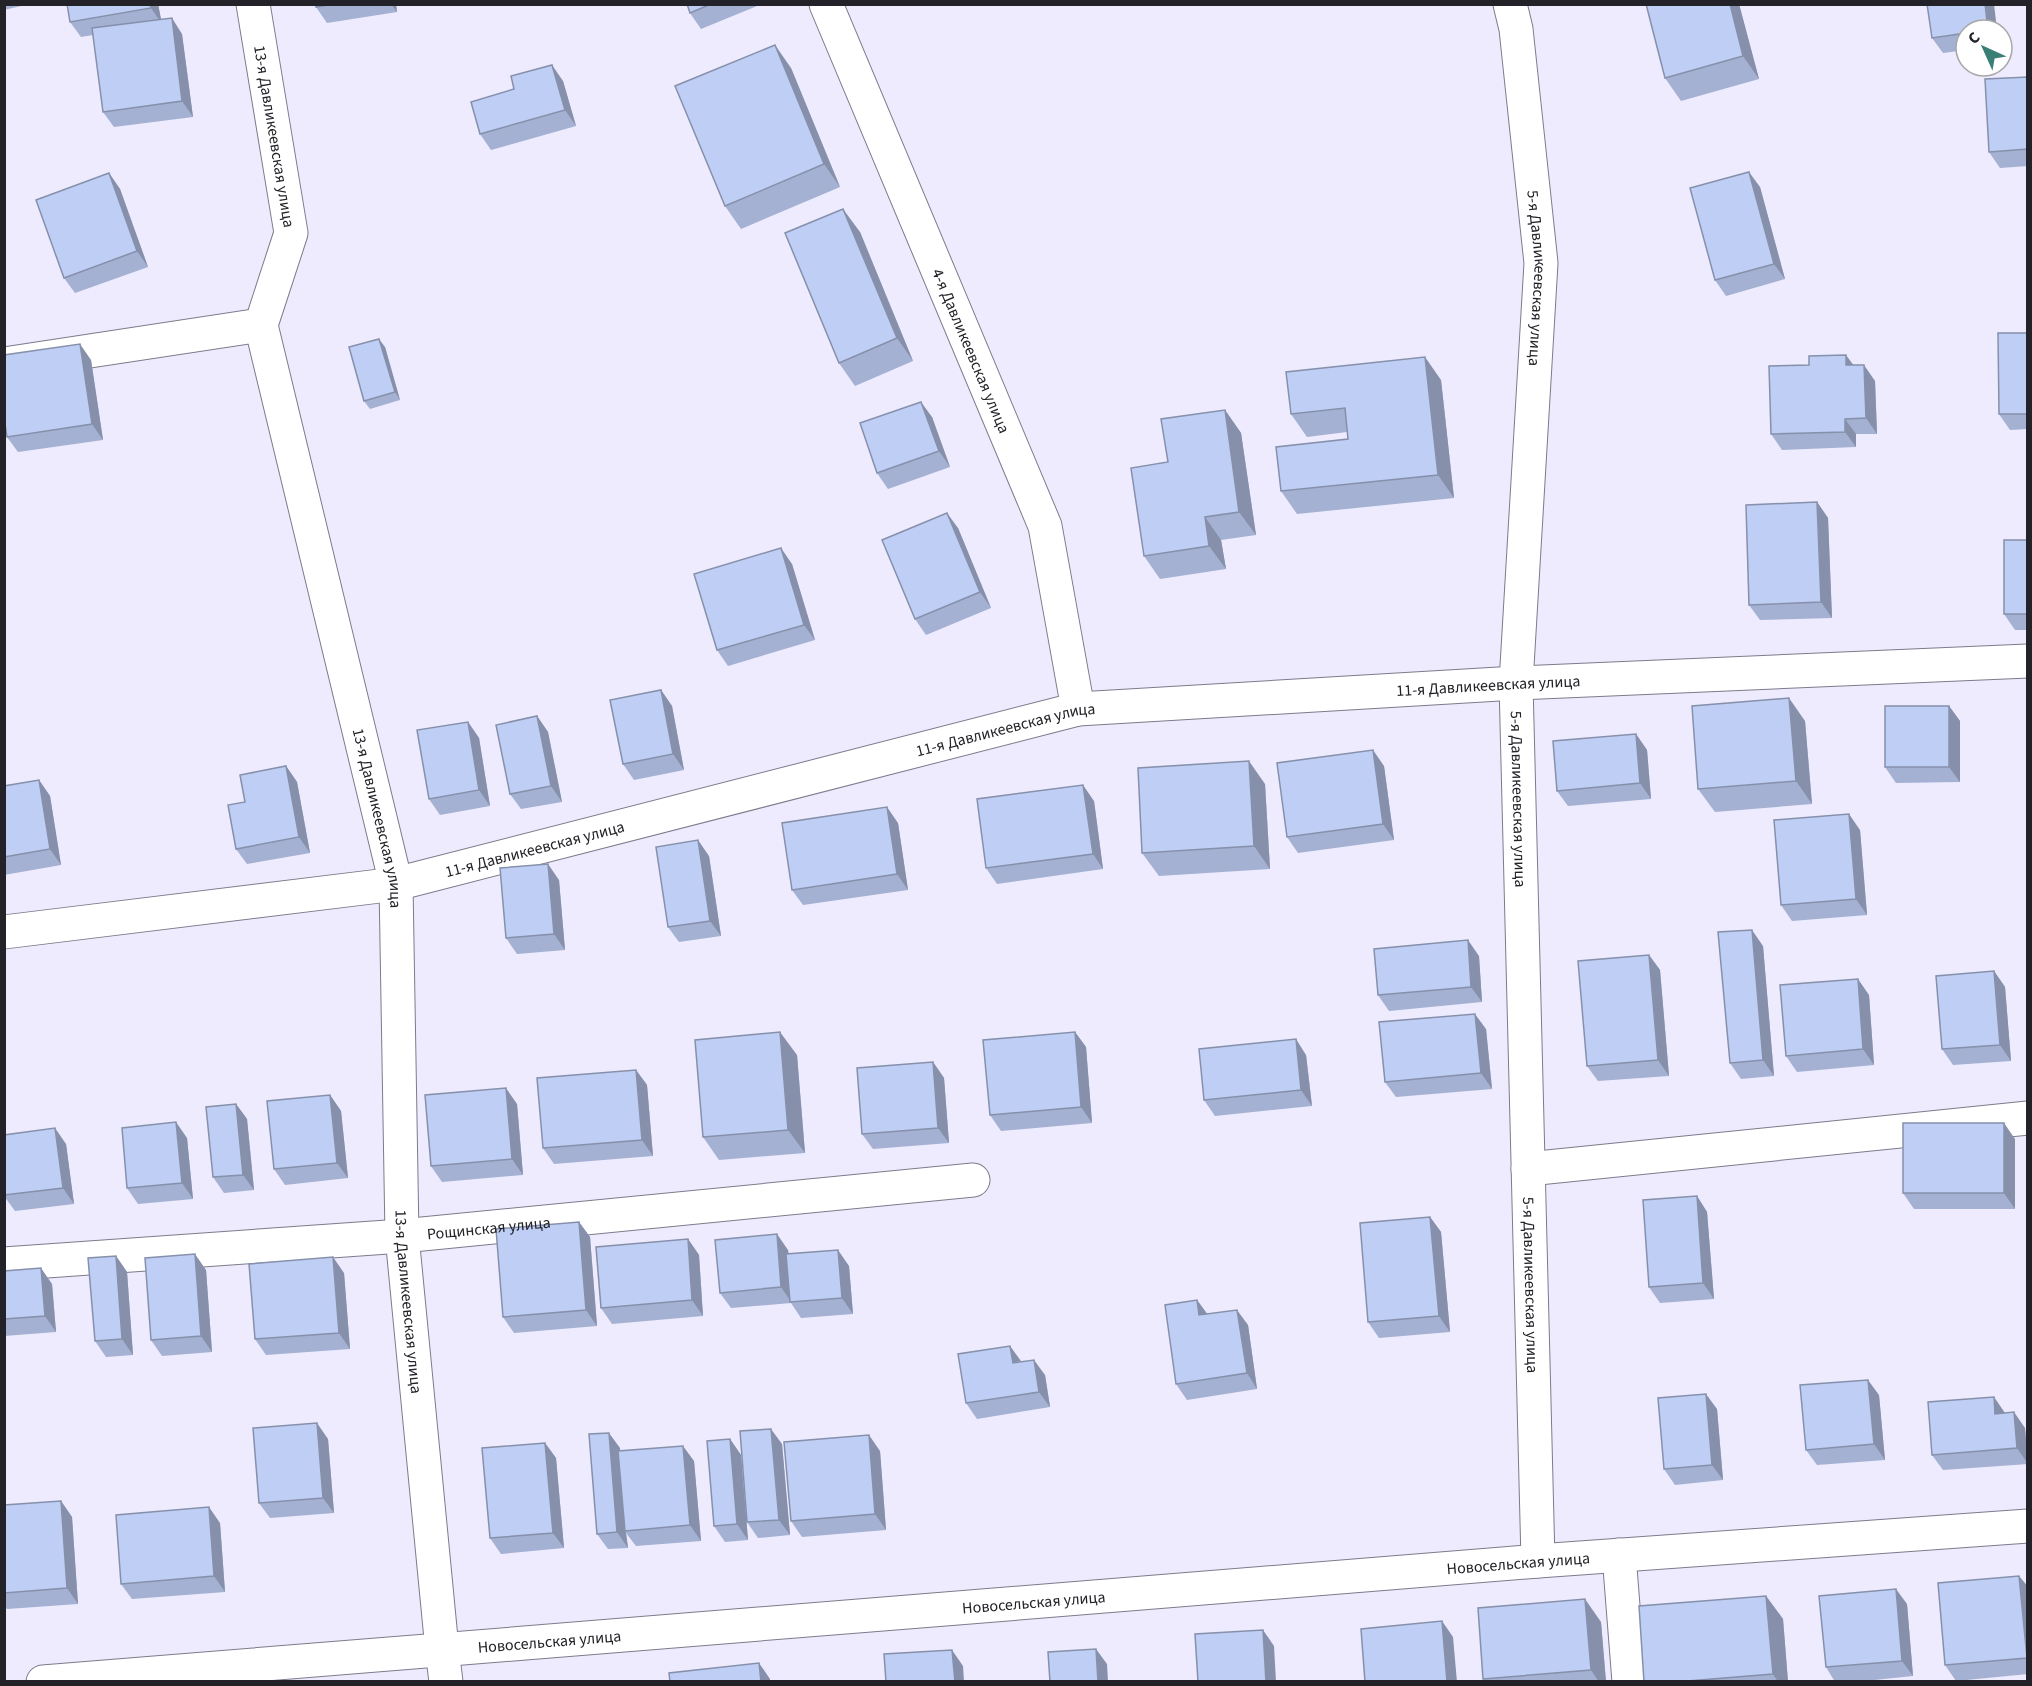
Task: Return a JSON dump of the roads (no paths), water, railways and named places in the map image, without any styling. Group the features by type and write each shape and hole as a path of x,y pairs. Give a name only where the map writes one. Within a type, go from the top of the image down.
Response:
{"street":[{"name":"13-я Давликеевская улица","path":"253,4 291,233 261,325 396,884 402,1236 441,1649"},
{"name":"4-я Давликеевская улица","path":"826,4 1045,526 1078,709"},
{"name":"5-я Давликеевская улица","path":"1510,4 1516,29 1541,263 1516,683 1538,1561"},
{"path":"4,364 261,325"},
{"name":"11-я Давликеевская улица","path":"4,932 396,884 1078,709 1516,683 2028,661"},
{"path":"1528,1169 2028,1118"},
{"name":"Рощинская улица","path":"4,1264 402,1236 973,1180"},
{"name":"Новосельская улица","path":"43,1682 1538,1561 2028,1526"},
{"path":"1619,1555 1629,1682"},
{"path":"441,1649 446,1682"}]}
